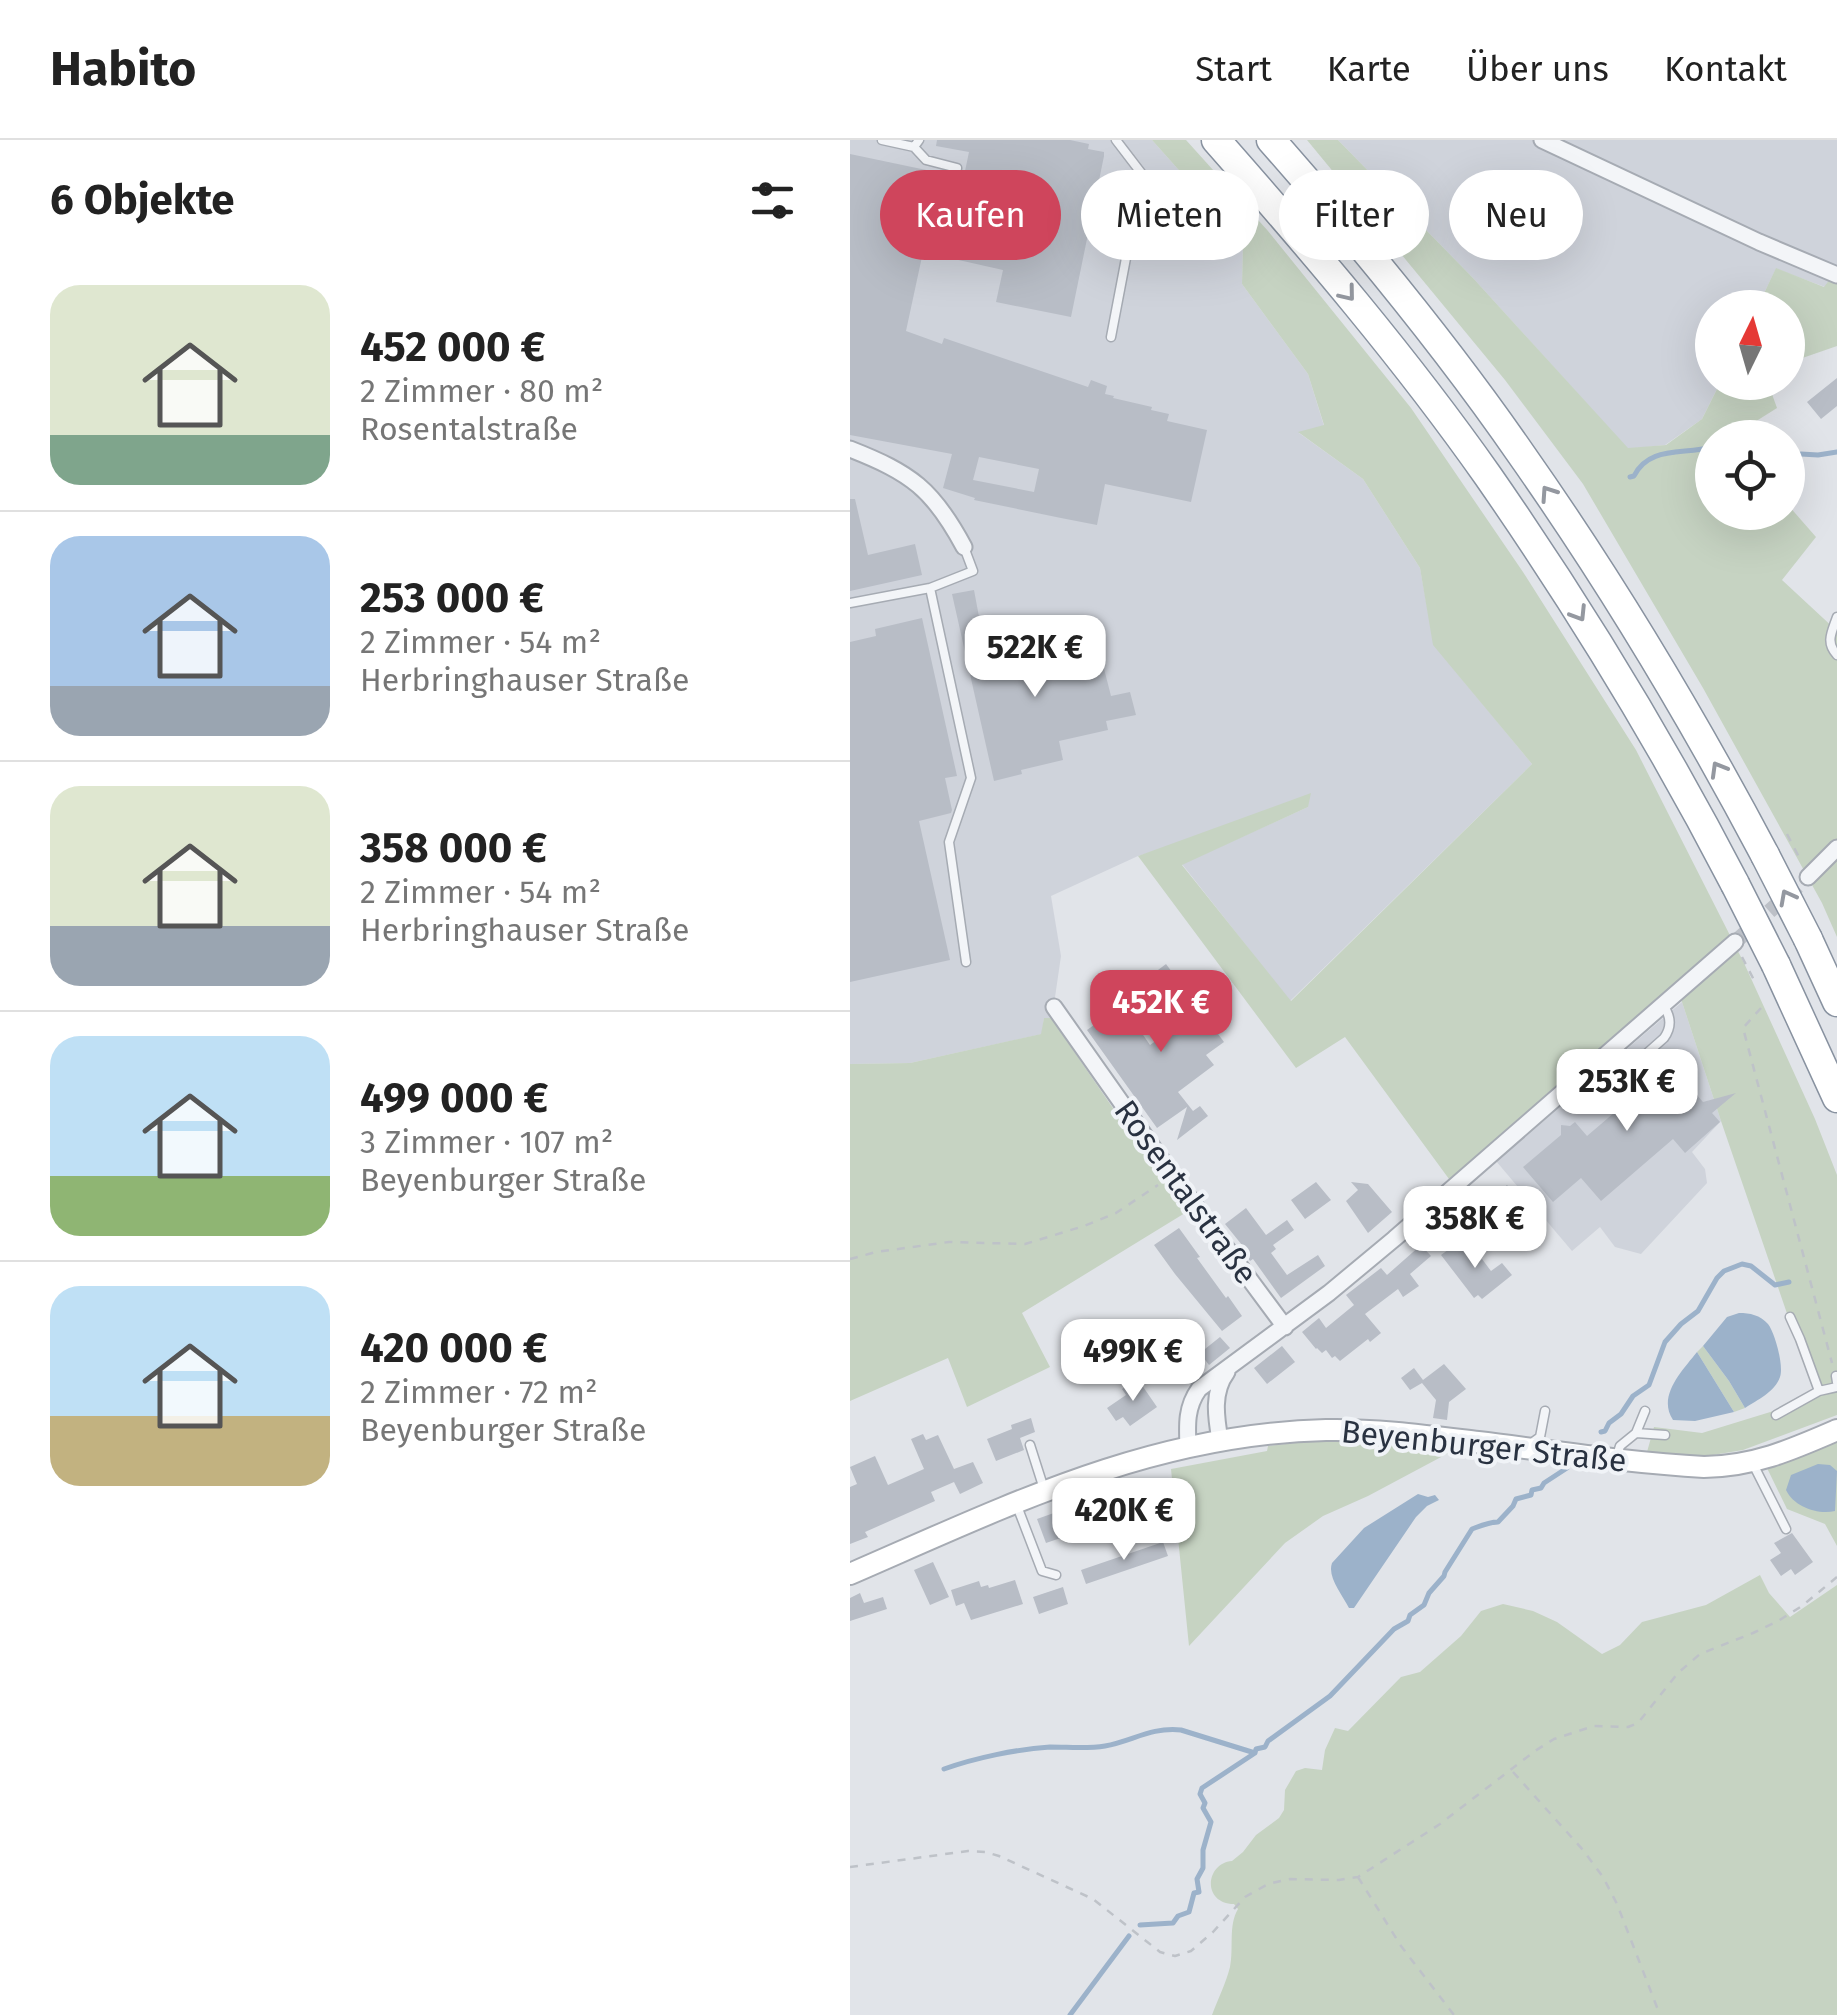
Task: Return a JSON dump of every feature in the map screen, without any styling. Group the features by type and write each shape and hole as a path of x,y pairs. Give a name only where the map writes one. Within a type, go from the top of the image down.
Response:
{"highway":[{"path":"1216,140 1319,258 1486,474 1626,688 1735,884 1765,974 1837,1098"},
{"path":"1271,140 1361,246 1520,451 1594,561 1657,663 1765,855 1837,1002"}],"main road":[{"name":"Beyenburger Straße","path":"850,1574 1044,1490 1128,1462 1220,1440 1360,1431 1704,1468 1766,1460 1837,1430"}],"street":[{"path":"1542,140 1837,275"},
{"path":"850,449 892,465 914,480 946,515 964,548"},
{"path":"1806,873 1837,848"},
{"path":"1188,1446 1187,1421 1192,1400 1207,1382 1285,1327 1416,1220 1737,945"},
{"name":"Rosentalstraße","path":"1054,1008 1285,1327"},
{"path":"1220,1440 1217,1396 1220,1380 1232,1364"}],"lane":[{"path":"882,140 916,143 926,160 957,170"},
{"path":"1112,336 1142,174 1116,140"},
{"path":"850,603 930,588 974,571 964,548"},
{"path":"930,588 970,778 948,842 966,962"},
{"path":"1837,617 1830,634 1832,650 1837,655"},
{"path":"1592,1102 1664,1038 1670,1021 1663,1006"},
{"path":"1790,1318 1818,1391"},
{"path":"1776,1415 1836,1379"},
{"path":"1526,1448 1540,1437 1545,1411"},
{"path":"1616,1459 1620,1446 1636,1433 1645,1411"},
{"path":"1636,1433 1665,1434"},
{"path":"1030,1445 1044,1490"},
{"path":"1752,1462 1786,1529"},
{"path":"1016,1502 1042,1571 1056,1575"}],"path":[{"path":"1786,834 1806,873"},
{"path":"1737,945 1765,974"},
{"path":"1761,1008 1743,1028 1836,1379"},
{"path":"850,1260 876,1252 949,1242 1026,1244 1116,1212 1173,1176"},
{"path":"850,1868 968,1851 1000,1856 1093,1900 1150,1946 1176,1956 1200,1944 1245,1898 1268,1884 1358,1877 1440,1824 1554,1739 1594,1726 1628,1728 1638,1723 1678,1673 1700,1654 1778,1620 1837,1577"},
{"path":"1512,1771 1602,1876 1617,1904 1660,2015"},
{"path":"1358,1877 1401,1946 1454,2015"}],"shaded area":[{"path":"850,140 1152,140 1179,170 1081,170 1081,260 1243,260 1242,284 1308,374 1324,426 1299,433 1363,479 1420,568 1434,645 1532,764 1290,1001 1182,864 1308,807 1138,856 1051,896 1061,956 1051,1018 1044,1018 1042,1034 910,1063 850,1064"},
{"path":"1338,140 1837,140 1837,270 1825,287 1776,269 1766,290 1695,290 1695,400 1712,400 1702,419 1695,420 1695,424 1665,445 1628,449 1455,260 1583,260 1583,170 1449,170 1449,253 1429,233 1429,170 1367,170"},
{"path":"1682,1002 1721,1121 1692,1152 1705,1169 1707,1183 1641,1254 1615,1247 1600,1227 1572,1251 1496,1161"}],"green space":[{"path":"1152,140 1186,140 1213,170 1179,170"},
{"path":"1307,140 1338,140 1367,170 1332,170"},
{"path":"1259,221 1279,245 1279,260 1291,260 1411,408 1523,572 1636,750 1744,963 1837,1175 1837,1415 1743,1450 1695,1458 1647,1452 1654,1427 1702,1433 1816,1398 1675,989 1449,1179 1345,1037 1296,1068 1138,856 1311,793 1308,807 1182,865 1291,1001 1532,764 1433,645 1420,568 1363,479 1298,432 1324,425 1308,374 1242,284 1243,260 1259,260"},
{"path":"1429,233 1449,253 1449,260 1455,260 1473,278 1628,448 1666,445 1695,424 1695,530 1805,530 1805,524 1816,537 1782,580 1837,631 1837,937 1703,688 1583,484 1505,380 1406,260 1429,260"},
{"path":"1776,268 1824,287 1837,270 1837,346 1805,357 1805,290 1766,290"},
{"path":"1712,400 1774,400 1777,408 1758,420 1701,420"},
{"path":"1044,1018 1051,1018 1185,1213 1022,1313 1050,1367 967,1407 948,1358 850,1401 850,1064 910,1063 1041,1034"},
{"path":"1703,1346 1745,1408 1734,1412 1697,1352"},
{"path":"1323,1440 1391,1440 1458,1448 1323,1516 1285,1543 1189,1646 1171,1469 1267,1451 1268,1446"},
{"path":"1837,1442 1837,1546 1825,1524 1787,1509 1767,1468"},
{"path":"1760,1575 1769,1593 1790,1617 1837,1585 1837,2015 1212,2015 1230,1967 1233,1922 1238,1909 1216,1897 1211,1883 1213,1875 1279,1818 1284,1810 1285,1790 1296,1771 1322,1770 1325,1750 1335,1728 1348,1731 1401,1677 1420,1672 1461,1636 1481,1611 1503,1604 1533,1611 1557,1622 1602,1654 1620,1645 1642,1622 1706,1605"}],"water":[{"path":"1739,1313 1755,1315 1768,1324 1781,1365 1774,1387 1745,1408 1703,1346 1727,1317"},
{"path":"1697,1352 1734,1412 1695,1421 1673,1420 1670,1393"},
{"path":"1818,1464 1830,1465 1837,1471 1835,1511 1807,1508 1786,1490 1791,1475"},
{"path":"1418,1494 1435,1495 1439,1500 1416,1517 1354,1608 1349,1608 1333,1580 1332,1563 1364,1528"}],"building":[{"path":"937,140 1070,140 1104,152 1101,170 1081,170 1083,260 1071,317 996,302 1003,270 959,260 1061,260 1061,170 965,170 969,152 936,146"},
{"path":"850,154 926,170 880,170 880,260 921,260 906,331 942,344 944,338 1088,387 1091,380 1107,386 1105,394 1113,398 1169,414 1167,421 1207,430 1191,502 1105,484 1097,525 1061,518 974,500 943,488 952,454 850,435","holes":["979,457 1039,469 1034,492 973,480"]},
{"path":"1837,378 1837,406 1821,419 1807,402"},
{"path":"850,499 855,499 868,555 915,544 922,575 850,591"},
{"path":"974,590 988,665 1023,657 1025,665 1099,649 1111,696 1130,692 1136,715 1106,721 1108,730 1059,741 1063,760 994,781 952,594"},
{"path":"922,618 957,776 945,778 951,813 919,821 950,960 850,982 850,642 876,636 875,629"},
{"path":"1166,964 1224,1042 1206,1055 1214,1065 1178,1092 1193,1111 1200,1106 1208,1116 1177,1140 1187,1107 1157,1128 1087,1030 1118,1008 1123,1016 1128,1013 1150,1045 1183,1022 1150,976"},
{"path":"1660,1052 1703,1102 1736,1093 1712,1113 1720,1122 1685,1153 1673,1139 1601,1201 1581,1178 1553,1202 1523,1167 1561,1135 1561,1125 1575,1122 1587,1136 1635,1095 1625,1083"},
{"path":"1316,1182 1331,1200 1305,1219 1291,1200"},
{"path":"1351,1182 1368,1184 1392,1212 1368,1233 1346,1201 1358,1190"},
{"path":"1507,1185 1521,1202 1491,1227 1478,1212"},
{"path":"1246,1208 1266,1235 1287,1220 1294,1230 1273,1245 1276,1249 1271,1253 1287,1275 1318,1255 1325,1266 1281,1298 1225,1224"},
{"path":"1179,1228 1242,1316 1222,1331 1154,1245"},
{"path":"1463,1239 1491,1271 1502,1263 1512,1275 1482,1299 1478,1295 1474,1298 1441,1255"},
{"path":"1421,1245 1431,1256 1410,1274 1419,1286 1403,1297 1398,1289 1365,1314 1381,1333 1340,1361 1326,1350 1322,1353 1316,1349 1302,1332 1319,1318 1326,1328 1354,1305 1346,1295 1381,1268 1387,1275"},
{"path":"1152,1333 1157,1341 1163,1336 1174,1351 1136,1377 1126,1361 1146,1348 1141,1341"},
{"path":"1220,1337 1230,1348 1209,1365 1200,1353"},
{"path":"1282,1346 1295,1362 1267,1384 1254,1368"},
{"path":"1444,1364 1466,1389 1449,1402 1447,1420 1433,1418 1436,1400 1422,1383 1410,1390 1401,1378 1414,1368 1423,1380"},
{"path":"1137,1378 1157,1407 1130,1426 1123,1417 1116,1421 1107,1408 1126,1395 1122,1389"},
{"path":"1031,1418 1035,1432 1020,1438 1024,1450 996,1461 987,1439"},
{"path":"923,1434 926,1440 938,1435 954,1469 973,1462 983,1483 960,1494 954,1482 931,1492 935,1501 865,1532 868,1537 850,1544 850,1487 857,1484 850,1467 875,1456 888,1485 924,1469 911,1439"},
{"path":"1121,1495 1130,1520 1046,1543 1037,1519"},
{"path":"1792,1533 1813,1562 1795,1575 1791,1569 1781,1576 1770,1560 1781,1553 1774,1543"},
{"path":"1163,1542 1168,1556 1086,1584 1081,1570"},
{"path":"933,1562 949,1597 930,1605 914,1570"},
{"path":"1015,1580 1023,1604 971,1620 964,1603 956,1606 951,1590 979,1581 981,1587 989,1588"},
{"path":"1063,1587 1068,1604 1039,1614 1033,1597"},
{"path":"860,1593 864,1603 883,1597 887,1609 850,1621 850,1598"}],"waterway":[{"path":"1630,477 1657,456 1695,449"},
{"path":"1805,454 1837,452"},
{"path":"1601,1432 1633,1396 1649,1385 1665,1342 1698,1311 1724,1271 1742,1264 1751,1266 1775,1285 1789,1282"},
{"path":"1140,1925 1173,1923 1189,1912 1194,1893 1199,1892 1197,1879 1203,1868 1203,1850 1211,1822 1203,1808 1202,1788 1256,1749 1265,1747 1330,1696 1394,1629 1424,1605 1472,1529 1498,1522 1516,1499 1531,1495 1532,1490 1541,1488 1567,1468"},
{"path":"944,1769 1010,1752 1105,1746 1170,1730 1255,1753"},
{"path":"1070,2015 1129,1936"}],"tunnel":[{"path":"1735,942 1808,877"}]}
